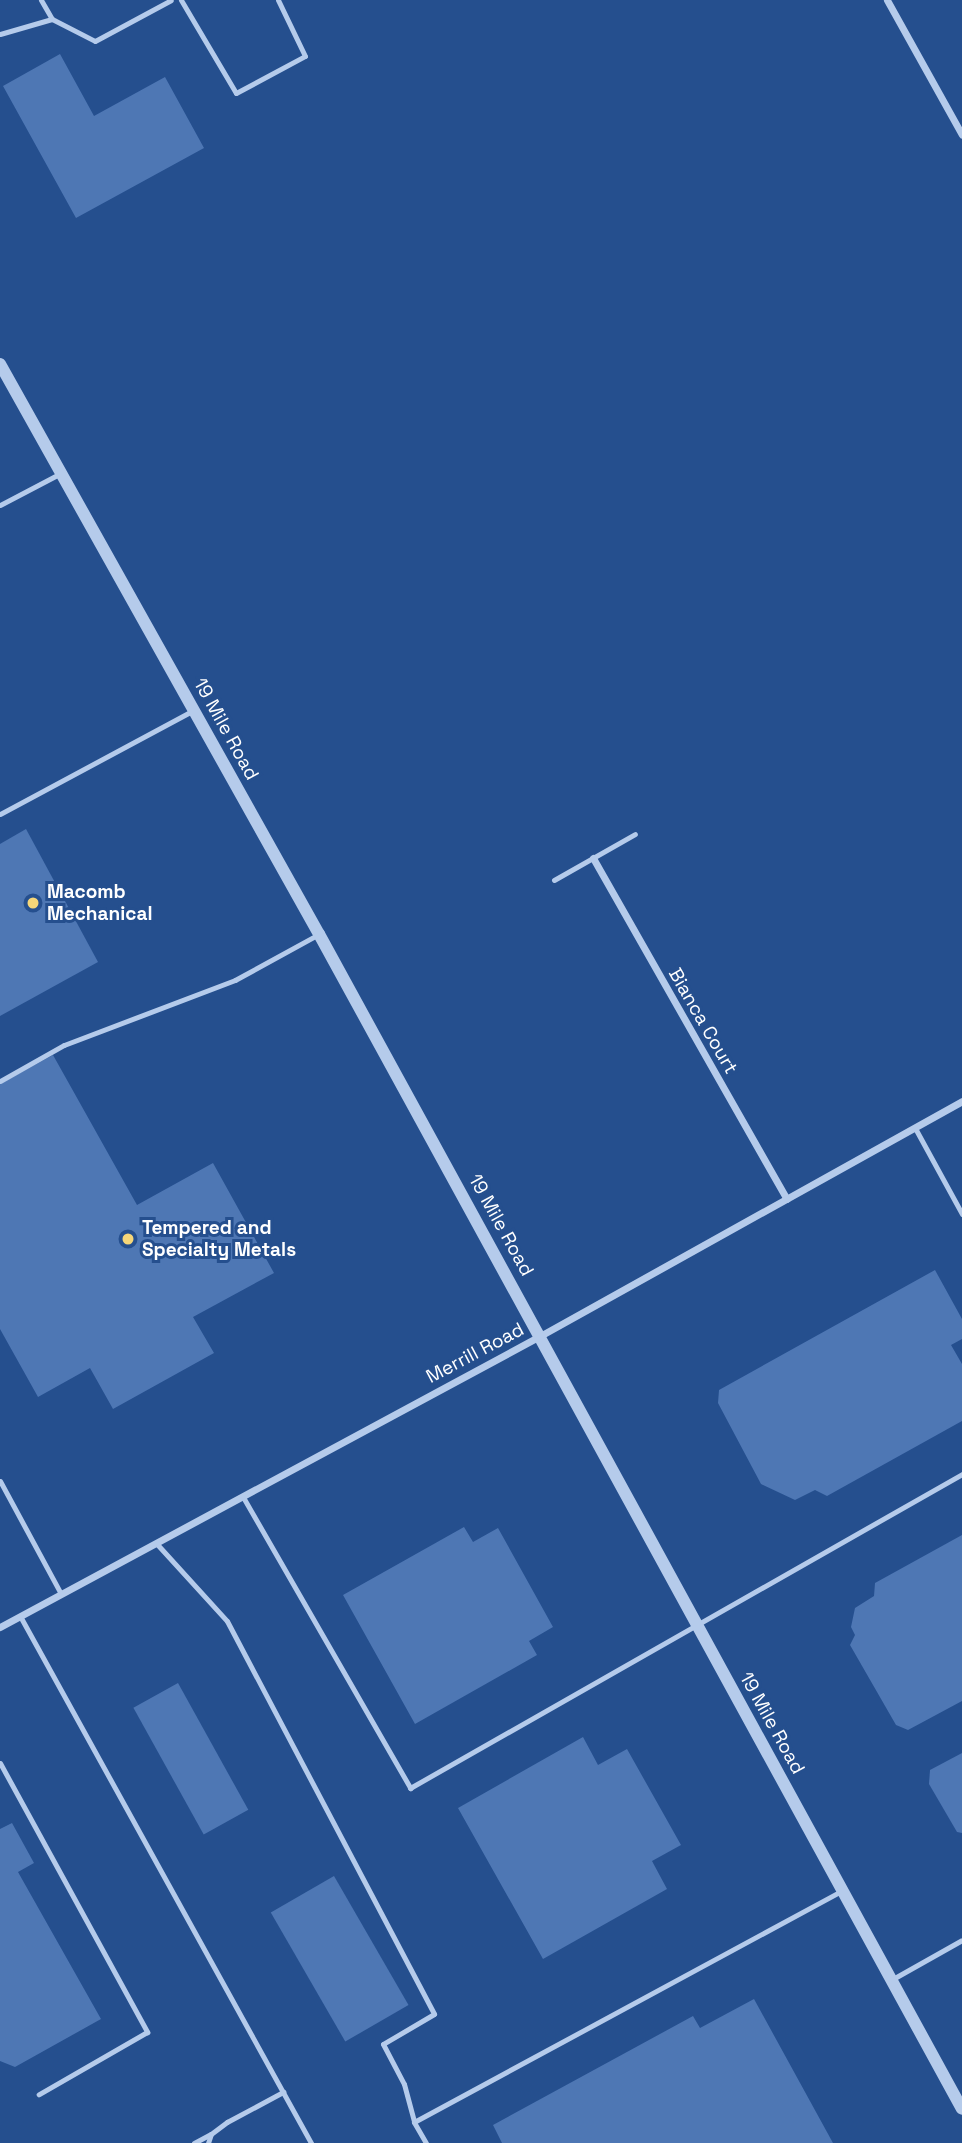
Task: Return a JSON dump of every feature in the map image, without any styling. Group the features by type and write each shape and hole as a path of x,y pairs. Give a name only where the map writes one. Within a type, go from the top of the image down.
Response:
{"street":[{"path":"887,0 962,135"},
{"name":"19 Mile Road","path":"0,364 319,934 962,2109"},
{"name":"Bianca Court","path":"593,858 787,1199"},
{"name":"Merrill Road","path":"0,1627 540,1336 962,1101"}],"lane":[{"path":"41,0 52,19 95,41 171,0"},
{"path":"181,0 236,93 305,56 278,0"},
{"path":"0,34 52,19"},
{"path":"0,505 61,473"},
{"path":"0,814 194,710"},
{"path":"554,880 635,834"},
{"path":"0,1081 64,1045 235,980 319,934"},
{"path":"915,1128 962,1214"},
{"path":"243,1497 410,1788 962,1474"},
{"path":"0,1481 61,1594"},
{"path":"156,1543 227,1620 434,2014 383,2044 404,2084 414,2122 426,2143"},
{"path":"20,1616 311,2143"},
{"path":"0,1763 147,2032 39,2094"},
{"path":"414,2122 842,1891"},
{"path":"891,1980 962,1940"},
{"path":"194,2143 283,2092"},
{"path":"208,2143 211,2134"}],"building":[{"path":"60,54 94,116 165,77 204,148 76,218 3,86"},
{"name":"Macomb Mechanical","path":"26,829 98,962 0,1016 0,844"},
{"name":"Tempered and Specialty Metals","path":"53,1055 137,1205 213,1163 274,1273 193,1317 214,1353 113,1409 90,1368 38,1397 0,1329 0,1084"},
{"path":"935,1270 962,1319 962,1339 951,1345 962,1364 962,1421 827,1496 815,1490 795,1500 761,1484 718,1403 719,1390"},
{"path":"464,1527 473,1542 498,1528 553,1627 529,1641 537,1655 415,1724 343,1595"},
{"path":"962,1535 962,1701 908,1730 896,1725 850,1645 855,1635 851,1627 855,1608 874,1596 875,1583"},
{"path":"178,1683 248,1810 204,1835 133,1708"},
{"path":"583,1737 598,1765 627,1749 681,1845 652,1861 667,1889 543,1959 458,1808"},
{"path":"962,1753 962,1833 957,1832 929,1784 930,1770"},
{"path":"12,1823 34,1863 18,1872 101,2019 15,2067 0,2061 0,1829"},
{"path":"334,1876 408,2005 345,2042 271,1912"},
{"path":"754,1999 833,2143 502,2143 493,2125 693,2016 700,2028"}],"place":[{"name":"Macomb Mechanical","path":"33,903"},
{"name":"Tempered and Specialty Metals","path":"128,1239"}]}
